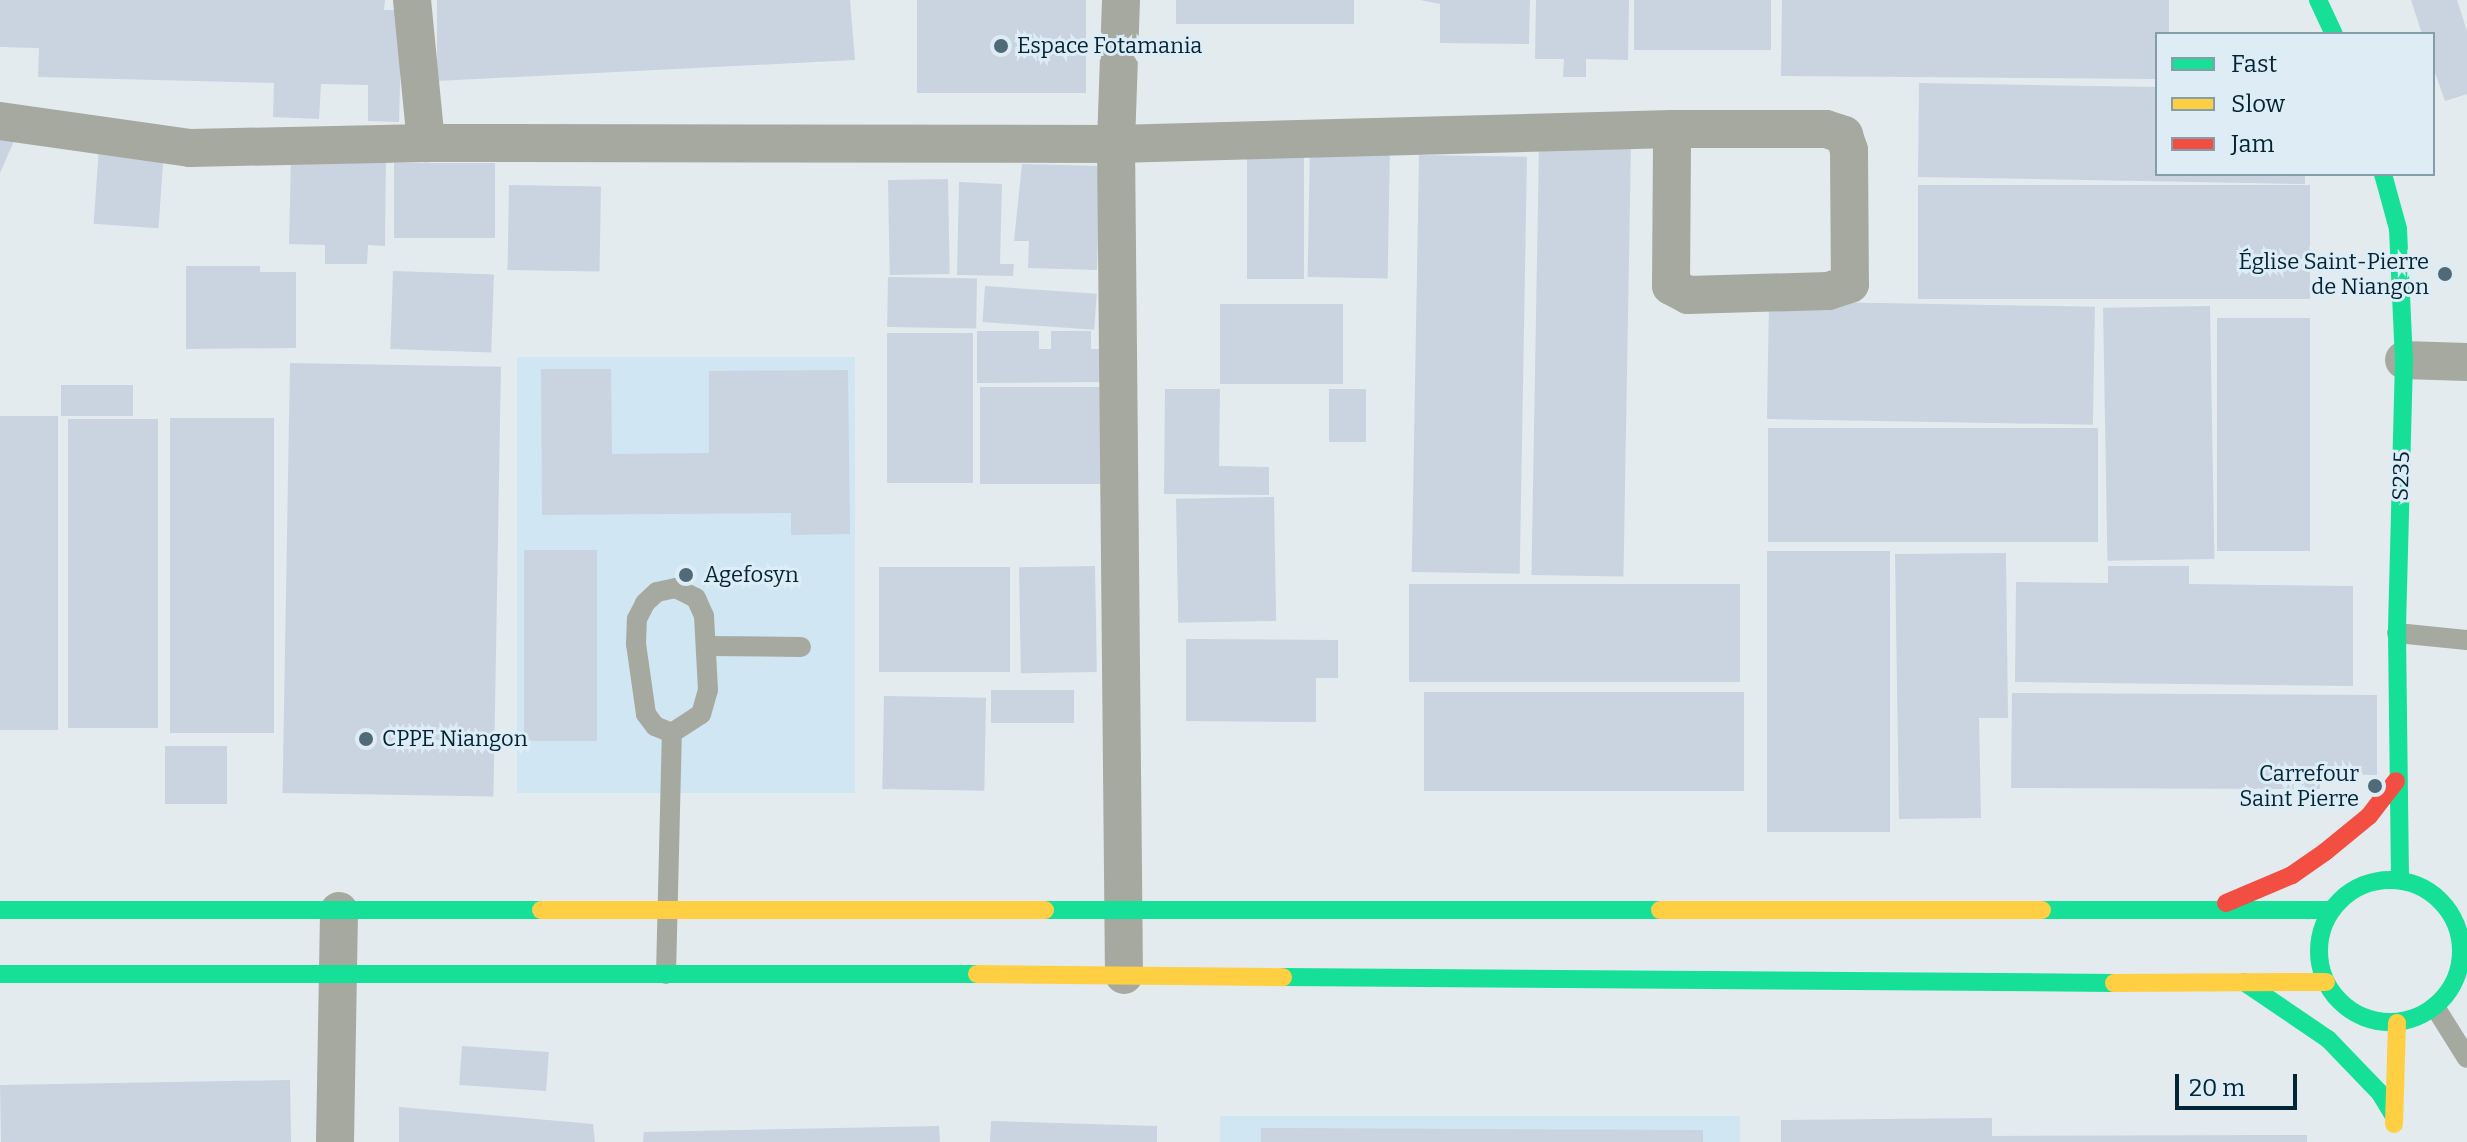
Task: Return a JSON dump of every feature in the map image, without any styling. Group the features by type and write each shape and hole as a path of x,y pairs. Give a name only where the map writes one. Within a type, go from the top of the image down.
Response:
{"main road":[{"path":"2318,0 2333,32"},
{"name":"S235","path":"2384,176 2398,229 2404,360 2397,633 2396,781 2400,880"},
{"path":"2202,911 2252,894 2325,852 2369,816 2396,781"},
{"path":"2400,880 2427,889 2458,908 2463,973 2435,1007 2397,1023 2368,1019 2343,1005 2326,982 2319,958 2321,933 2331,910 2350,892 2373,881 2400,880"},
{"path":"0,910 1866,907 2331,910"},
{"path":"0,974 1124,975 2326,982"},
{"path":"2244,982 2328,1039 2380,1093 2394,1116"},
{"path":"2394,1142 2397,1023"}],"street":[{"path":"412,0 426,143"},
{"path":"1121,0 1116,144 1126,909 1124,975"},
{"path":"0,121 190,148 426,143 1116,144 1672,129 1826,129 1844,135 1850,164 1850,284 1828,291 1688,295 1671,286 1672,129"},
{"path":"2404,360 2467,362"},
{"path":"335,1142 339,911"}],"lane":[{"path":"676,588 696,598 709,646 708,690 701,714 672,733 655,726 640,698 636,632 645,603 657,592 676,588"},
{"path":"2397,633 2467,640"},
{"path":"709,646 801,647"},
{"path":"666,974 665,911 672,733"},
{"path":"2435,1007 2467,1058"}],"shaded area":[{"name":"Agefosyn","path":"517,357 855,357 855,793 517,793"},
{"path":"1220,1116 1740,1116 1740,1142 1220,1142"}],"building":[{"path":"0,0 385,0 384,10 402,10 399,122 368,121 368,85 321,84 319,119 273,117 274,83 38,77 39,48 0,47"},
{"path":"437,0 850,0 855,60 437,81"},
{"name":"Espace Fotamania","path":"917,0 1086,0 1086,93 917,93"},
{"path":"1176,0 1354,0 1354,24 1176,24"},
{"path":"1420,0 1530,0 1529,44 1440,43 1440,4"},
{"path":"1536,0 1629,0 1628,60 1586,59 1586,77 1563,77 1564,59 1535,59"},
{"path":"1634,0 1771,0 1771,50 1634,50"},
{"path":"1782,0 2169,0 2169,32 2155,32 2155,79 1781,76"},
{"path":"2411,0 2457,0 2467,31 2467,94 2445,101 2435,73 2435,32 2421,32"},
{"path":"1919,83 2155,87 2155,176 2305,176 2305,184 1918,177"},
{"path":"0,135 14,141 0,173"},
{"path":"1310,142 1390,143 1388,278 1308,277"},
{"path":"1539,143 1631,145 1623,577 1531,575"},
{"path":"1247,144 1304,144 1304,279 1247,279"},
{"path":"99,147 164,152 158,228 94,224"},
{"path":"291,155 386,156 385,246 368,245 367,264 325,264 325,245 289,244"},
{"path":"1419,155 1527,157 1520,574 1412,572"},
{"path":"394,163 495,163 495,238 394,238"},
{"path":"1022,164 1100,166 1097,270 1028,268 1029,241 1014,241"},
{"path":"948,179 950,274 890,275 888,180"},
{"path":"959,182 1002,184 1000,264 1014,264 1013,276 957,275"},
{"path":"509,185 601,187 600,272 508,270"},
{"path":"1918,185 2310,185 2310,299 1918,299"},
{"path":"186,266 260,266 260,272 296,272 296,348 186,349"},
{"path":"393,271 494,275 491,352 390,349"},
{"path":"888,277 977,279 976,329 887,327"},
{"path":"985,286 1097,294 1094,330 982,322"},
{"path":"1769,301 2095,307 2093,425 1767,419"},
{"path":"1220,304 1343,304 1343,384 1220,384"},
{"path":"2210,306 2214,559 2107,561 2103,308"},
{"path":"2217,318 2310,318 2310,551 2217,551"},
{"path":"977,331 1039,331 1039,349 1051,349 1051,331 1091,331 1091,349 1101,349 1101,382 977,383"},
{"path":"887,333 973,333 973,483 887,483"},
{"path":"290,363 501,367 493,797 282,793"},
{"path":"541,369 611,369 612,454 709,453 709,371 848,370 850,534 791,535 791,513 542,515"},
{"path":"61,385 133,385 133,416 61,416"},
{"path":"980,387 1115,387 1115,484 980,484"},
{"path":"1165,389 1220,389 1219,466 1269,467 1269,495 1164,494"},
{"path":"1329,389 1366,389 1366,442 1329,442"},
{"path":"0,416 58,416 58,730 0,730"},
{"path":"170,418 274,418 274,733 170,733"},
{"path":"68,419 158,419 158,728 68,728"},
{"path":"1768,428 2098,428 2098,542 1768,542"},
{"path":"1274,497 1276,621 1178,623 1176,499"},
{"path":"524,550 597,550 597,741 524,741"},
{"path":"1767,551 1890,551 1890,832 1767,832"},
{"path":"2006,553 2008,718 1979,718 1981,818 1899,819 1895,554"},
{"path":"1095,566 1097,672 1021,673 1019,567"},
{"path":"2108,566 2189,566 2189,584 2353,586 2353,686 2015,682 2016,582 2108,583"},
{"path":"879,567 1010,567 1010,672 879,672"},
{"path":"1409,584 1740,584 1740,682 1409,682"},
{"path":"1186,639 1338,640 1338,678 1316,678 1316,722 1186,721"},
{"path":"991,690 1074,690 1074,723 991,723"},
{"path":"1424,692 1744,692 1744,791 1424,791"},
{"path":"2012,693 2377,695 2377,775 2321,774 2320,789 2011,788"},
{"path":"884,696 986,698 984,791 882,789"},
{"path":"165,746 227,746 227,804 165,804"},
{"path":"462,1046 549,1052 546,1091 459,1085"},
{"path":"290,1080 291,1142 1,1142 0,1085"},
{"path":"399,1107 593,1124 595,1142 399,1142"},
{"path":"1992,1118 1992,1136 2307,1135 2307,1142 1781,1142 1781,1120"},
{"path":"991,1121 1157,1126 1157,1142 990,1142"},
{"path":"939,1126 940,1142 643,1142 644,1132"},
{"path":"1261,1128 1703,1130 1703,1142 1261,1142"}],"traffic: fast":[{"path":"2318,0 2333,32"},
{"path":"2384,176 2398,229 2404,360 2397,633 2400,880"},
{"path":"2390,880 2417,886 2440,901 2455,924 2461,951 2455,978 2440,1001 2417,1016 2390,1022 2363,1016 2340,1001 2325,978 2319,951 2325,924 2340,901 2363,886 2390,880"},
{"path":"0,910 541,910"},
{"path":"1045,910 1660,910"},
{"path":"2042,910 2331,910"},
{"path":"0,974 977,974"},
{"path":"1283,977 2114,983"},
{"path":"2244,982 2328,1039 2380,1093 2394,1116"}],"traffic: slow":[{"path":"541,910 1045,910"},
{"path":"1660,910 2042,910"},
{"path":"977,974 1283,977"},
{"path":"2114,983 2326,982"},
{"path":"2394,1124 2397,1023"}],"traffic: jam":[{"path":"2226,903 2292,875 2325,852 2369,816 2396,781"}],"place":[{"name":"Espace Fotamania","path":"1001,46"},
{"name":"Église Saint-Pierre de Niangon","path":"2445,274"},
{"name":"Agefosyn","path":"686,575"},
{"name":"CPPE Niangon","path":"366,739"},
{"name":"Carrefour Saint Pierre","path":"2375,786"}]}
